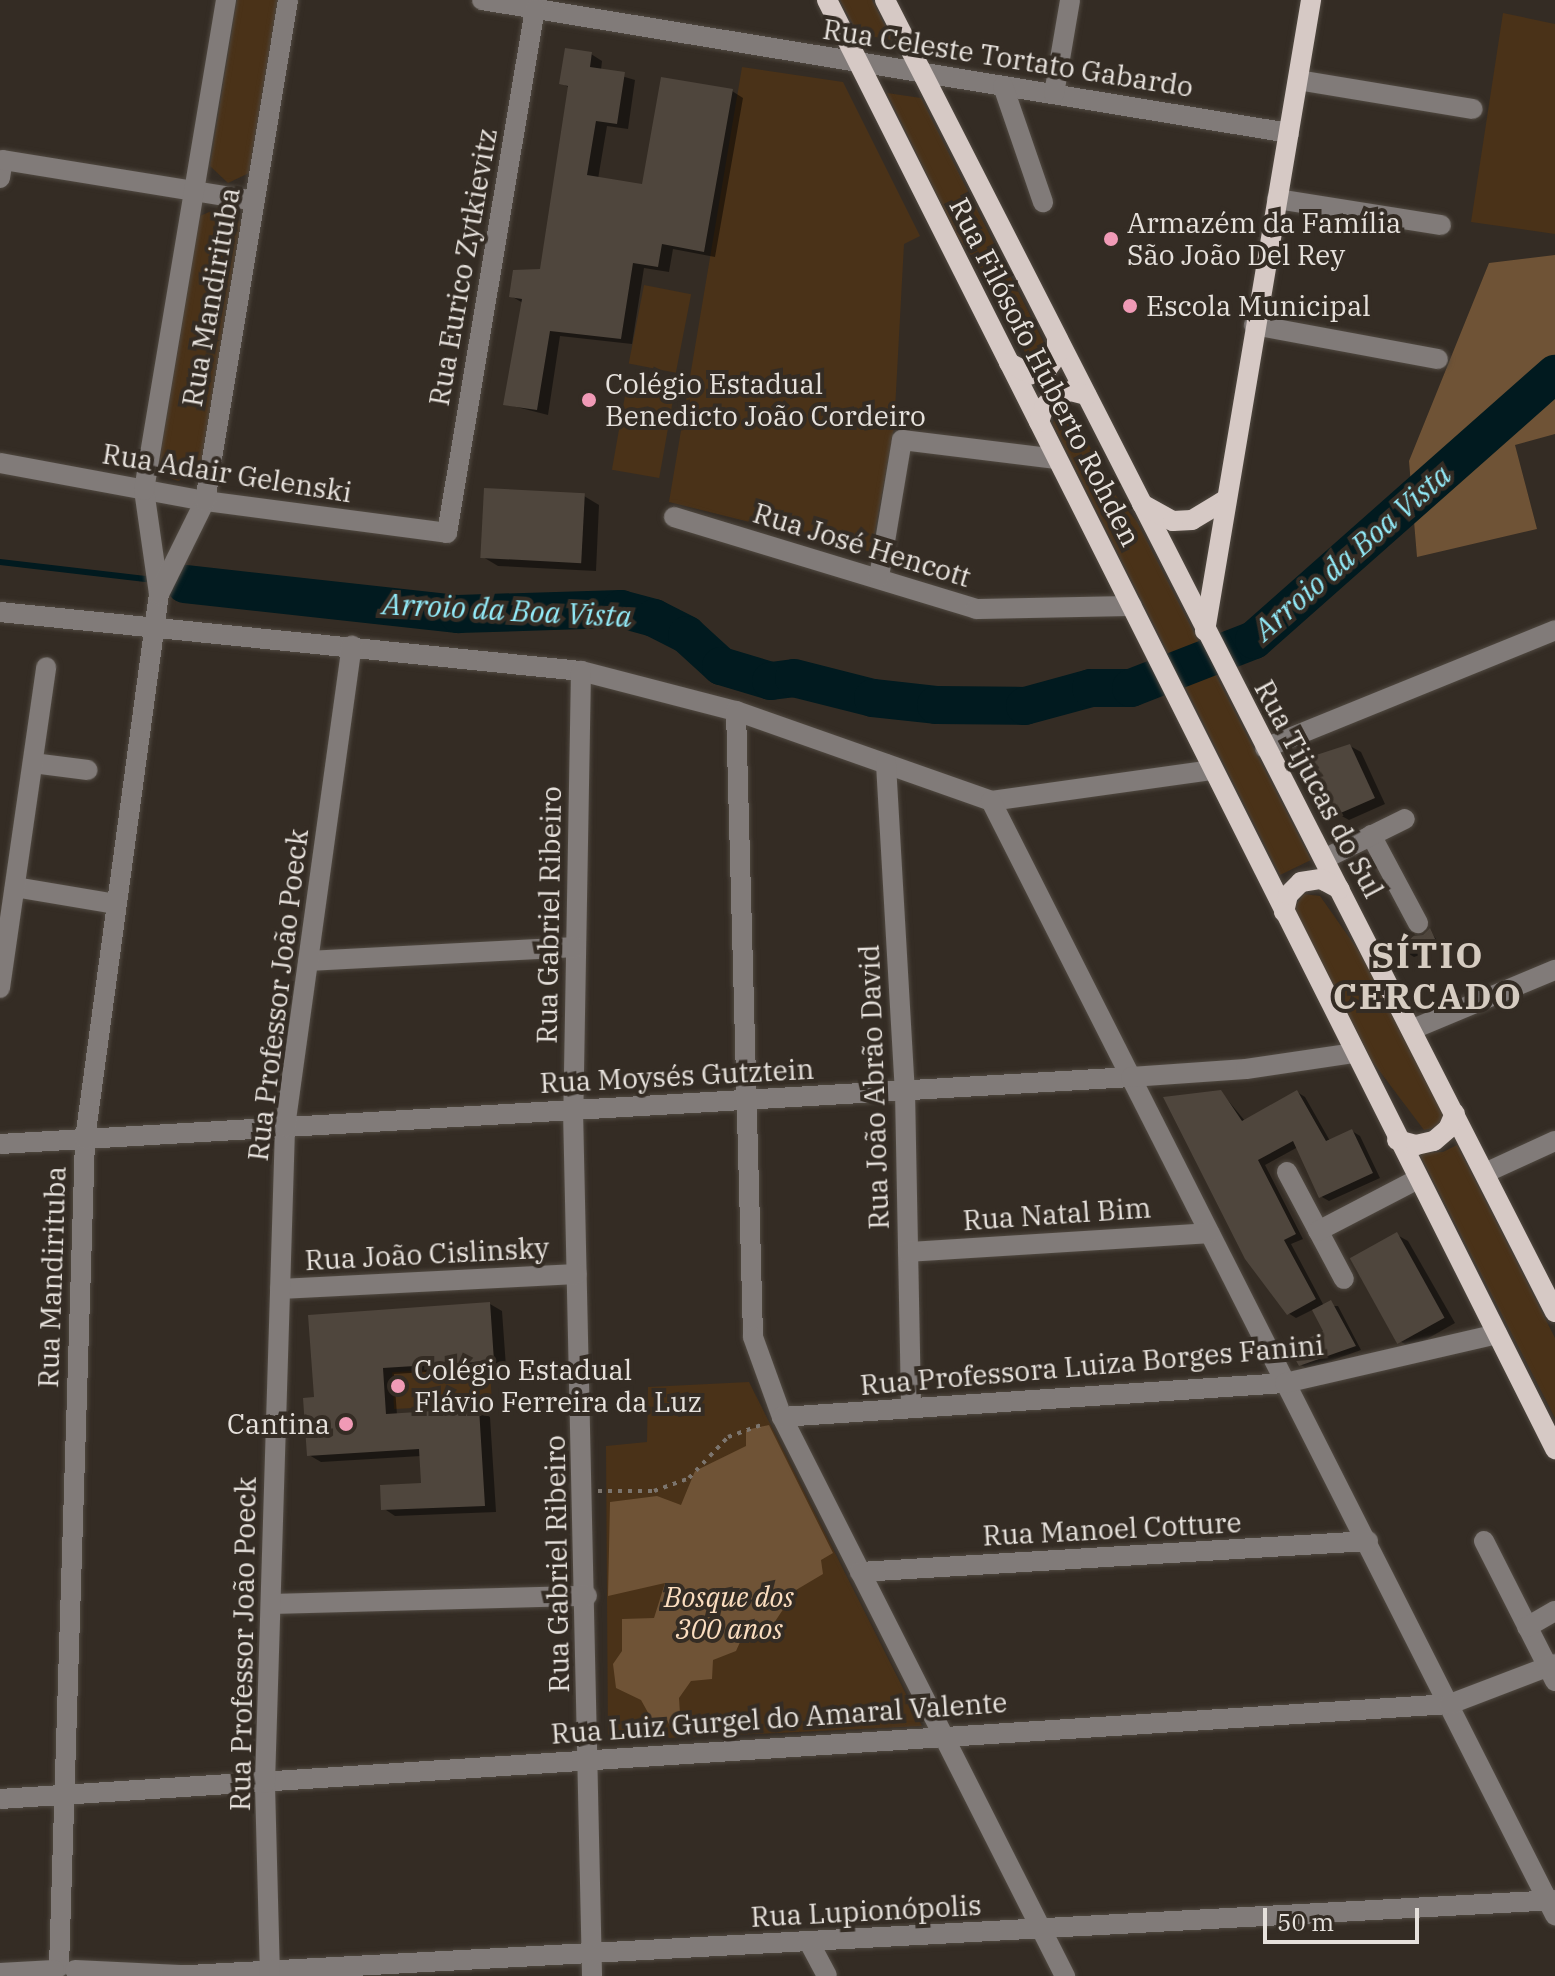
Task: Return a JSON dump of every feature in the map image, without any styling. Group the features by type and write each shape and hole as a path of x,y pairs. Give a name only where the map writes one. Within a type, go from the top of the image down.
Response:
{"main road":[{"name":"Rua Filósofo Huberto Rohden","path":"827,0 1212,770"},
{"name":"Rua Filósofo Huberto Rohden","path":"885,0 925,73 1206,633"},
{"path":"1206,633 1224,501 1311,0"},
{"path":"1009,363 1031,374 1047,369 1057,355 1057,338"},
{"path":"1039,422 1044,407 1055,395 1071,391 1086,395"},
{"path":"1141,503 1164,518 1192,520 1224,501"},
{"name":"Rua Tijucas do Sul","path":"1206,633 1413,1029 1555,1312"},
{"path":"1212,770 1555,1449"},
{"path":"1284,912 1288,895 1301,882 1321,879 1340,889"},
{"path":"1397,1140 1416,1145 1434,1141 1448,1129 1455,1113"}],"street":[{"name":"Rua Mandirituba","path":"63,1972 61,1795 85,1139 159,594 144,490 226,0"},
{"name":"Rua Mandirituba","path":"159,594 205,501 288,0"},
{"name":"Rua Celeste Tortato Gabardo","path":"482,0 1289,133"},
{"path":"1054,94 1070,0"},
{"name":"Rua Eurico Zytkievitz","path":"447,533 535,9"},
{"path":"1298,80 1473,109"},
{"path":"1003,86 1043,202"},
{"path":"0,178 3,160 255,201"},
{"path":"1277,199 1441,225"},
{"path":"1254,325 1438,359"},
{"path":"879,577 902,440 1057,459"},
{"name":"Rua Adair Gelenski","path":"0,463 205,501 447,533"},
{"name":"Rua José Hencott","path":"674,517 976,609 1132,606"},
{"path":"0,612 581,671 736,711 991,801 1212,770"},
{"path":"1265,748 1553,634"},
{"name":"Rua Professor João Poeck","path":"270,1972 265,1783 285,1127 352,646"},
{"path":"0,988 46,667"},
{"name":"Rua Gabriel Ribeiro","path":"581,671 573,1110 587,1596 592,1976"},
{"path":"736,711 744,1100 753,1337 782,1417 1065,1976"},
{"path":"33,763 88,770"},
{"name":"Rua João Abrão David","path":"886,764 905,1091 911,1408"},
{"path":"991,801 1553,1905"},
{"path":"1324,859 1405,819"},
{"path":"1371,835 1418,923"},
{"path":"15,887 116,904"},
{"path":"308,961 576,947"},
{"path":"1413,1029 1555,970"},
{"name":"Rua Moysés Gutztein","path":"0,1144 1131,1077 1246,1069 1355,1053"},
{"path":"1485,1173 1555,1141"},
{"path":"1287,1172 1344,1279"},
{"path":"1318,1231 1418,1179"},
{"name":"Rua Natal Bim","path":"908,1252 1209,1233"},
{"name":"Rua João Cislinsky","path":"280,1289 577,1274"},
{"name":"Rua Professora Luiza Borges Fanini","path":"782,1417 1285,1383 1497,1334"},
{"name":"Rua Manoel Cotture","path":"860,1572 1368,1541"},
{"path":"1484,1541 1553,1671"},
{"path":"271,1604 587,1596"},
{"path":"1527,1627 1555,1611"},
{"name":"Rua Luiz Gurgel do Amaral Valente","path":"0,1799 944,1734 1450,1704 1553,1671"},
{"name":"Rua Lupionópolis","path":"0,1973 176,1975 270,1972 1041,1929 1553,1905"},
{"path":"809,1942 827,1976"}],"path":[{"path":"584,1494 616,1488 654,1491 689,1478 728,1437 782,1417"}],"green space":[{"path":"237,0 278,0 249,173 228,183 210,166"},
{"path":"840,0 872,0 892,40 858,34"},
{"path":"1503,13 1555,24 1555,234 1471,222"},
{"path":"742,67 843,82 920,236 904,244 894,428 871,552 669,502"},
{"path":"887,93 921,98 1046,347 1039,356 1027,356 984,273 957,236"},
{"path":"223,206 242,223 201,471 178,481 165,476 159,464 200,216"},
{"path":"1555,255 1555,434 1515,445 1537,529 1417,557 1409,461 1489,263"},
{"path":"644,285 691,294 676,373 629,364"},
{"path":"626,390 673,398 659,478 612,470"},
{"path":"1064,410 1073,413 1112,491 1137,522 1311,860 1280,875 1053,424 1055,414"},
{"path":"1304,894 1320,896 1365,960 1445,1113 1442,1126 1424,1130 1372,1061 1294,908"},
{"path":"1457,1145 1555,1338 1555,1418 1419,1153 1443,1152"},
{"path":"490,1367 492,1404 394,1409 392,1372"},
{"name":"Bosque dos 300 anos","path":"749,1382 922,1726 608,1741 606,1446 647,1442 648,1387"},
{"path":"769,1425 833,1553 821,1560 823,1574 796,1590 768,1632 741,1640 736,1651 713,1660 712,1679 691,1681 679,1698 681,1730 672,1731 667,1720 651,1718 641,1700 616,1688 613,1664 622,1651 622,1619 654,1618 665,1583 608,1596 610,1502 657,1496 681,1505 695,1471 746,1446 746,1430"}],"building":[{"path":"565,48 592,52 590,67 625,72 617,124 596,121 587,175 642,184 661,77 733,89 704,252 662,244 658,267 633,263 621,339 550,331 537,410 503,405 522,299 509,297 513,270 540,269 568,86 559,84"},
{"path":"484,488 585,493 581,563 480,558"},
{"path":"1350,744 1375,798 1336,815 1307,758"},
{"path":"1430,928 1437,943 1405,954 1398,938 1423,935"},
{"path":"1221,1090 1242,1121 1297,1090 1326,1141 1352,1129 1373,1173 1319,1198 1293,1141 1258,1160 1296,1234 1284,1240 1316,1299 1287,1315 1245,1259 1163,1097"},
{"path":"1397,1232 1445,1318 1397,1344 1350,1258"},
{"path":"1331,1300 1356,1346 1299,1366 1289,1348 1323,1331 1312,1310"},
{"name":"Colégio Estadual Flávio Ferreira da Luz","path":"490,1302 494,1361 383,1368 386,1414 479,1408 485,1506 381,1510 380,1485 421,1483 419,1449 307,1456 303,1398 314,1397 308,1315"}],"waterway":[{"name":"Arroio da Boa Vista","path":"185,584 458,614 621,609 654,618 687,635 721,666 771,681 794,678 873,698 936,705 1025,706 1091,688 1131,688 1254,640 1555,374"},
{"name":"Arroio da Boa Vista","path":"0,562 154,580"},
{"name":"Arroio da Boa Vista","path":"169,582 185,584"}],"place":[{"name":"Armazém da Família São João Del Rey","path":"1111,239"},
{"name":"Escola Municipal","path":"1130,306"},
{"name":"Colégio Estadual Benedicto João Cordeiro","path":"589,400"},
{"name":"Colégio Estadual Flávio Ferreira da Luz","path":"398,1386"},
{"name":"Cantina","path":"346,1424"}],"district":[{"name":"SÍTIO CERCADO","path":"1428,974"}]}
